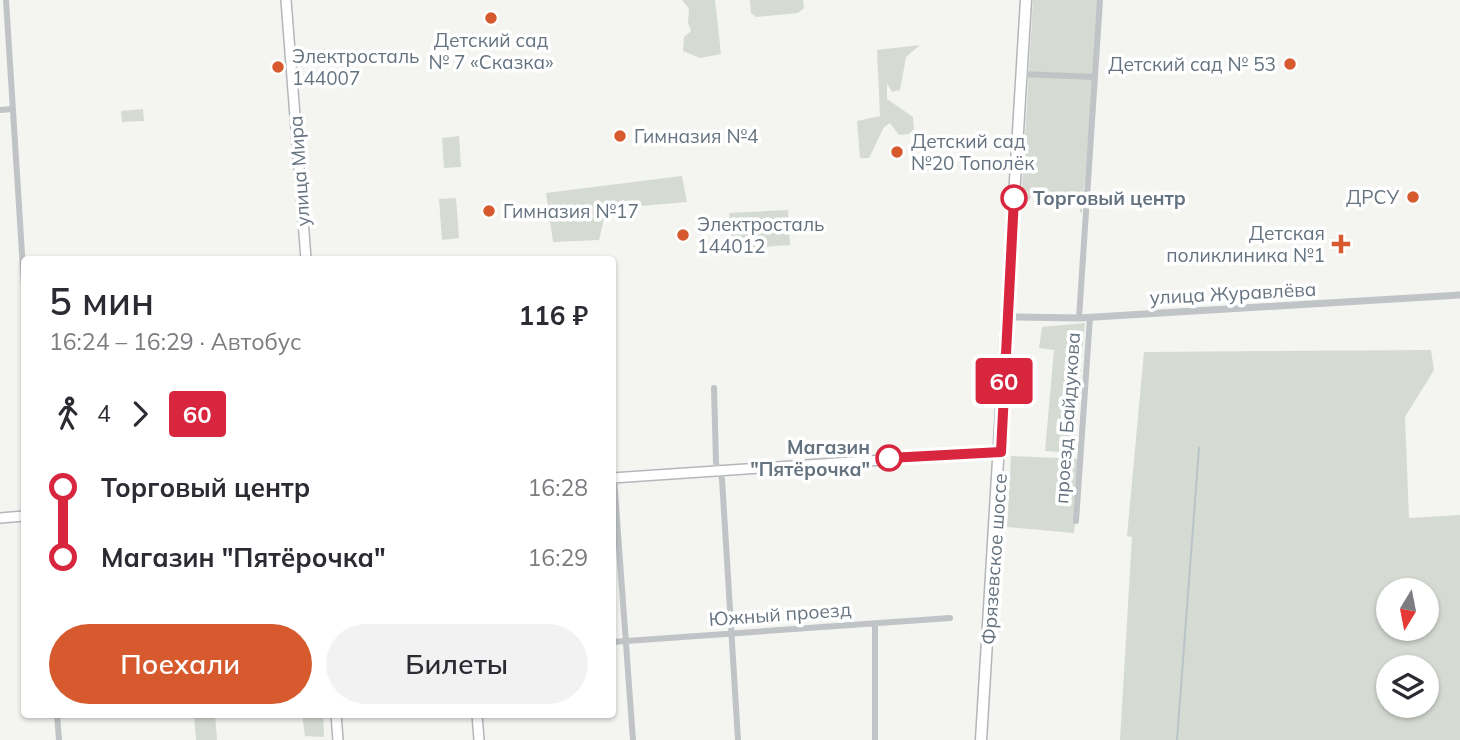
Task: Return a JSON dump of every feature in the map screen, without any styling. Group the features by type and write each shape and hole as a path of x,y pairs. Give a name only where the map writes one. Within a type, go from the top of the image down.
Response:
{"highway":[{"name":"Фрязевское шоссе","path":"981,740 1001,452 1026,0"}],"main road":[{"name":"улица Мира","path":"286,0 306,256"},
{"path":"616,478 1001,452"},
{"path":"0,518 21,516"},
{"path":"336,718 338,740"},
{"path":"477,718 479,740"}],"street":[{"path":"6,0 22,256"},
{"path":"1079,318 1100,0"},
{"path":"1021,74 1095,77"},
{"path":"0,110 13,109"},
{"name":"улица Журавлёва","path":"1007,317 1079,318 1460,295"},
{"name":"проезд Байдукова","path":"1076,522 1090,317"},
{"path":"714,388 718,469 722,479 733,633 738,740"},
{"path":"616,516 633,740"},
{"name":"Южный проезд","path":"616,642 950,618"},
{"path":"875,622 875,740"},
{"path":"57,718 60,740"}],"shaded area":[{"path":"682,0 715,0 721,54 700,58 683,51 684,37 691,31 688,23 689,9"},
{"path":"750,0 803,0 804,8 798,13 756,17 751,13"},
{"path":"1033,0 1100,0 1082,213 1079,200 1072,194 1069,194 1074,200 1062,200 1062,204 1033,202 1037,193 1034,192 1028,202 1028,192 1022,188"},
{"path":"920,45 906,57 900,90 892,92 887,83 887,99 913,117 914,129 909,134 899,135 890,123 884,127 869,158 860,158 857,121 880,116 877,50"},
{"path":"143,109 144,121 122,122 121,111"},
{"path":"459,136 461,167 444,168 442,138"},
{"path":"682,176 687,202 606,209 599,240 553,242 546,193"},
{"path":"456,198 459,238 442,240 439,199"},
{"path":"788,210 790,245 733,249 729,213"},
{"path":"1085,323 1074,453 1045,451 1054,350 1039,348 1042,327"},
{"path":"1431,350 1434,370 1405,417 1409,518 1460,515 1460,740 1120,740 1132,537 1127,536 1144,352"},
{"path":"1011,456 1081,459 1074,533 1007,527"},
{"path":"194,718 215,718 217,740 196,740"},
{"path":"303,718 323,718 324,737 305,736"}],"waterway":[{"path":"1177,740 1199,448"}],"bus line":[{"name":"60","path":"889,458 1001,452 1014,198"}],"place":[{"name":"Детский сад № 7 «Сказка»","path":"491,18"},
{"name":"Детский сад № 53","path":"1290,64"},
{"name":"Электросталь 144007","path":"278,67"},
{"name":"Гимназия №4","path":"620,136"},
{"name":"Детский сад №20 Тополёк","path":"897,152"},
{"name":"ДРСУ","path":"1413,197"},
{"name":"Торговый центр","path":"1014,198"},
{"name":"Гимназия №17","path":"489,211"},
{"name":"Электросталь 144012","path":"683,235"},
{"name":"Детская поликлиника №1","path":"1341,244"},
{"name":"Магазин \"Пятёрочка\"","path":"889,458"}]}
